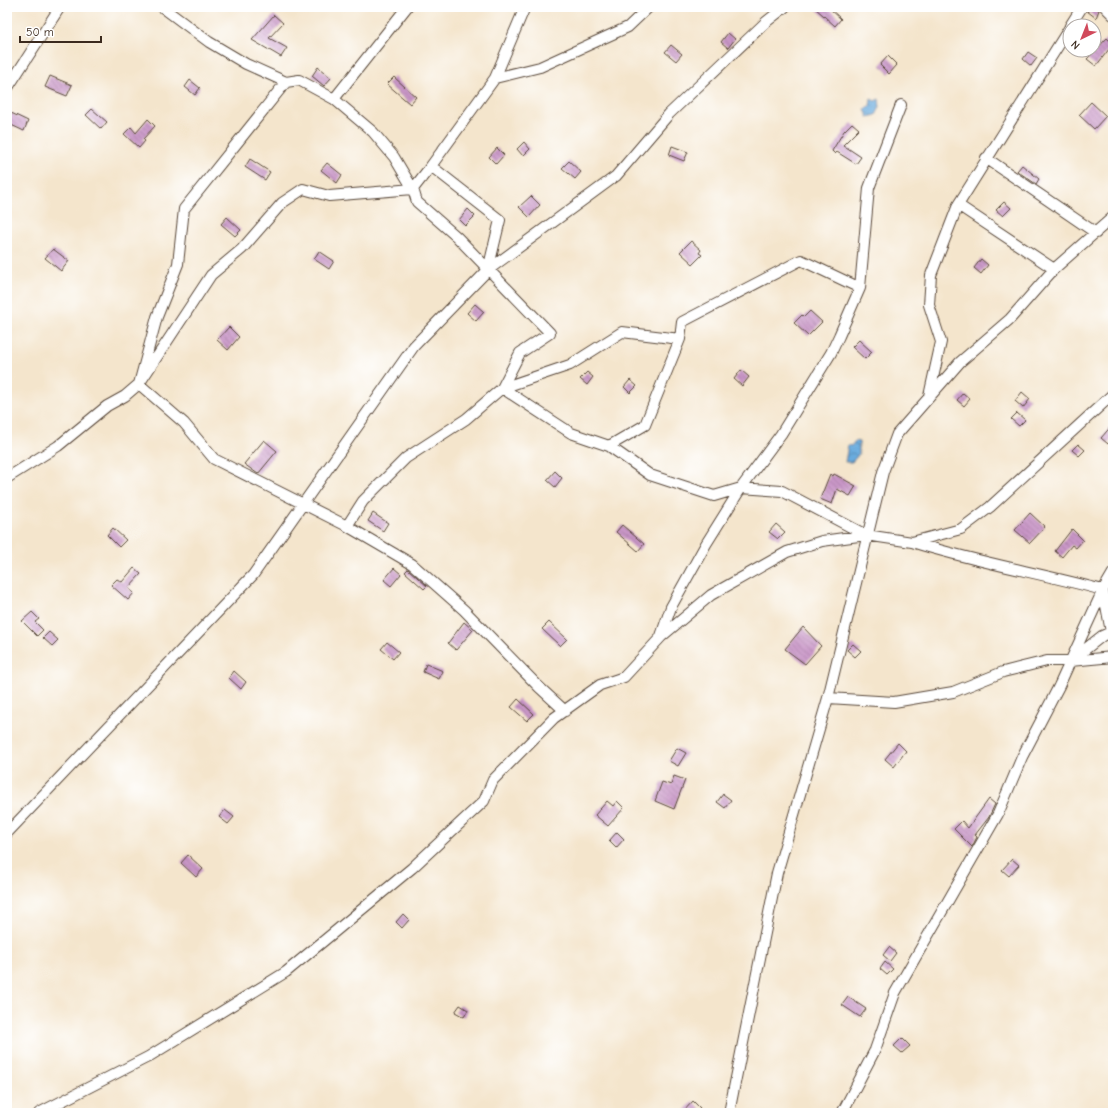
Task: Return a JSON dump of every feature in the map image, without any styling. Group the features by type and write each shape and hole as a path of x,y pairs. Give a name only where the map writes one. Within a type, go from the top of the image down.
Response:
{"street":[{"path":"7,89 60,7"},
{"path":"162,7 209,42 246,64 286,82 299,80 334,99 373,132 394,157 413,189 417,202 457,237 550,333 520,353 502,388"},
{"path":"334,99 407,7"},
{"path":"7,478 58,446 107,406 139,384 211,275 242,249 282,203 303,189 329,196 413,189 495,78 525,7"},
{"path":"495,78 540,67 628,27 649,7"},
{"path":"7,833 253,575 414,346 488,270 616,176 669,114 766,22 784,7"},
{"path":"1075,18 1082,7"},
{"path":"1105,7 1113,14"},
{"path":"929,396 941,342 929,305 931,275 958,205 1062,39"},
{"path":"139,384 157,317 178,264 184,209 286,82"},
{"path":"661,637 671,607 706,544 741,488 781,434 831,354 860,288 869,188 901,105"},
{"path":"986,158 1096,233"},
{"path":"431,166 500,220 488,270"},
{"path":"958,205 1054,269"},
{"path":"729,1113 777,873 828,698 866,535 883,472 897,434 960,362 1010,319 1054,269 1112,219"},
{"path":"609,446 645,425 680,339 682,322 801,260 860,288"},
{"path":"347,526 363,501 406,458 466,419 502,388 570,365 622,332 680,339"},
{"path":"139,384 184,423 214,459 347,526 412,564 464,610 539,687 565,710"},
{"path":"502,388 571,433 609,446 650,476 714,496 741,488 782,491 866,535"},
{"path":"912,542 961,529 990,507 1113,394"},
{"path":"39,1113 148,1057 286,972 412,868 484,801 494,780 554,718 600,685 624,677 661,637 711,595 787,552 822,541 866,535 912,542 941,551 1048,575 1103,590"},
{"path":"842,1113 875,1050 895,994 998,814 1022,757 1070,661 1103,590 1113,573"},
{"path":"1070,661 1102,636 1112,631 1103,590"},
{"path":"828,698 894,702 953,692 1003,672 1047,661 1070,661 1113,657"}],"water":[{"path":"871,99 875,101 879,99 880,107 876,115 868,117 865,109 870,106"},
{"path":"855,441 859,442 859,454 852,462 845,462 848,445 851,446"}],"building":[{"path":"814,7 828,7 841,19 835,26"},
{"path":"1088,7 1095,7 1099,10 1096,18 1087,11"},
{"path":"274,15 283,23 269,38 287,48 281,57 252,40"},
{"path":"728,33 735,39 728,48 721,42"},
{"path":"1107,38 1113,44 1096,66 1087,59 1102,58 1102,43"},
{"path":"671,45 682,54 676,61 665,52"},
{"path":"1028,52 1037,58 1031,66 1023,59"},
{"path":"888,56 897,65 889,74 880,65"},
{"path":"318,67 331,78 324,86 312,76"},
{"path":"50,76 72,85 67,96 45,87"},
{"path":"394,77 416,97 410,104 387,84"},
{"path":"190,80 200,88 195,95 185,87"},
{"path":"1091,102 1106,116 1094,129 1079,115"},
{"path":"92,109 107,122 101,129 86,115"},
{"path":"7,111 28,121 24,131 7,123"},
{"path":"148,119 155,126 143,139 145,141 139,148 124,134 131,127 136,133"},
{"path":"852,123 859,129 843,145 861,157 856,164 837,152 835,154 832,151 844,131"},
{"path":"524,142 530,149 523,156 517,149"},
{"path":"672,146 688,152 684,161 669,155"},
{"path":"497,148 504,155 496,164 489,157"},
{"path":"250,159 270,172 265,180 245,167"},
{"path":"569,161 581,172 575,179 562,168"},
{"path":"327,163 342,175 337,183 321,170"},
{"path":"1022,165 1039,179 1036,184 1017,171"},
{"path":"531,196 540,205 529,217 519,207"},
{"path":"1004,202 1011,208 1003,216 996,210"},
{"path":"468,209 475,216 465,226 459,220"},
{"path":"227,217 241,230 235,236 221,224"},
{"path":"691,241 701,250 699,253 702,255 693,264 680,252"},
{"path":"53,249 69,261 61,271 45,258"},
{"path":"319,251 334,261 329,269 314,259"},
{"path":"981,259 988,265 981,274 974,268"},
{"path":"475,304 484,312 476,321 467,313"},
{"path":"810,311 822,322 808,336 794,323 802,315 804,317"},
{"path":"229,327 239,337 228,350 217,340"},
{"path":"859,340 872,352 865,359 852,347"},
{"path":"741,370 749,377 742,386 734,379"},
{"path":"587,372 593,377 587,385 580,379"},
{"path":"630,380 637,386 630,393 624,387"},
{"path":"1022,392 1030,399 1023,408 1015,401"},
{"path":"963,393 970,399 964,406 957,400"},
{"path":"1017,413 1025,420 1019,426 1011,419"},
{"path":"1113,424 1113,438 1108,444 1101,438"},
{"path":"264,440 277,451 258,474 244,464"},
{"path":"1078,444 1085,450 1079,456 1072,450"},
{"path":"555,471 562,478 555,487 547,480"},
{"path":"830,474 833,476 834,474 856,486 850,496 837,489 832,504 820,499"},
{"path":"373,513 388,523 383,531 368,521"},
{"path":"1030,513 1045,527 1030,543 1015,530"},
{"path":"776,524 785,532 778,539 769,532"},
{"path":"622,525 644,544 638,551 616,532"},
{"path":"113,528 126,540 119,547 107,535"},
{"path":"1072,529 1083,540 1076,548 1072,545 1062,557 1055,551"},
{"path":"134,568 141,574 128,588 134,593 128,600 111,585 117,579 122,582"},
{"path":"394,568 401,574 391,586 384,580"},
{"path":"408,569 427,586 424,589 405,572"},
{"path":"32,612 39,619 35,622 43,630 37,636 22,621"},
{"path":"464,622 473,630 456,650 448,643"},
{"path":"549,622 567,639 560,646 542,629"},
{"path":"803,627 821,646 805,664 785,649"},
{"path":"49,632 58,640 52,646 43,638"},
{"path":"387,642 399,652 393,659 381,649"},
{"path":"853,644 861,651 855,657 847,650"},
{"path":"426,664 443,671 439,679 423,672"},
{"path":"234,671 246,682 241,689 229,678"},
{"path":"518,699 534,714 527,721 511,707"},
{"path":"898,743 906,751 894,767 885,759"},
{"path":"677,748 686,753 678,766 669,761"},
{"path":"674,776 685,780 674,809 655,801 662,782 671,785"},
{"path":"723,794 731,800 725,808 717,802"},
{"path":"989,799 995,804 989,817 975,835 977,837 972,847 954,829 962,821 968,828"},
{"path":"607,801 613,806 617,801 624,808 608,826 595,815"},
{"path":"225,810 234,817 228,824 219,817"},
{"path":"617,832 624,839 616,848 609,841"},
{"path":"188,855 203,869 196,877 181,863"},
{"path":"1012,859 1019,865 1009,876 1002,870"},
{"path":"403,914 409,920 402,928 396,922"},
{"path":"889,947 896,953 890,961 883,955"},
{"path":"885,962 893,969 887,975 880,969"},
{"path":"848,997 866,1009 860,1017 842,1005"},
{"path":"460,1005 468,1010 464,1017 455,1012"},
{"path":"902,1038 910,1046 902,1053 894,1046"},
{"path":"693,1101 700,1108 696,1113 682,1113"}]}
